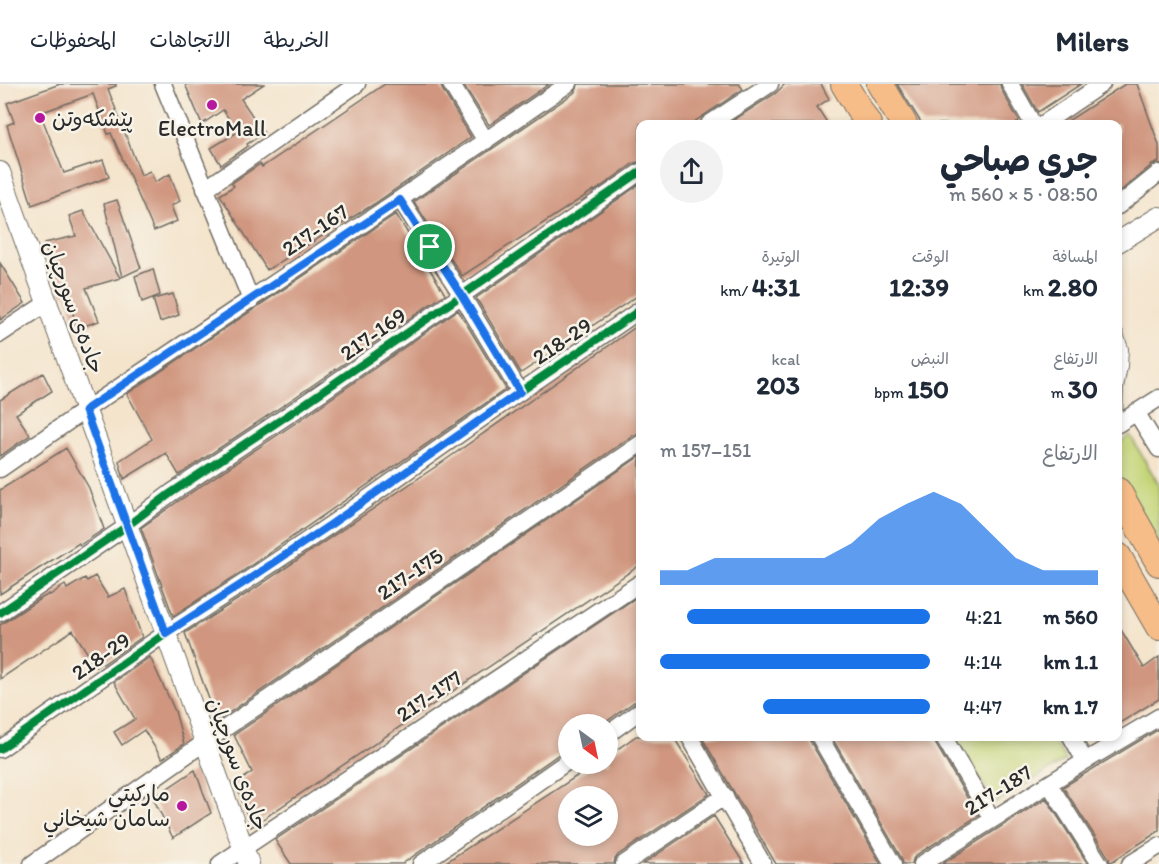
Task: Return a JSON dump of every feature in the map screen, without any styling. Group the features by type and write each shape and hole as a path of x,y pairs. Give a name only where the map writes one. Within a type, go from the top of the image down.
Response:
{"main road":[{"path":"844,84 866,120"},
{"path":"880,84 902,120"},
{"path":"1122,498 1159,563"},
{"path":"1122,563 1159,627"}],"street":[{"path":"164,84 250,300"},
{"path":"206,189 357,84"},
{"path":"451,84 486,141"},
{"name":"217-167","path":"0,469 568,84"},
{"path":"721,120 770,84"},
{"path":"1010,84 1031,120"},
{"path":"1049,120 1102,84"},
{"name":"جادەی سورچیان","path":"0,172 4,195 47,303 246,856"},
{"path":"1122,203 1159,173"},
{"name":"217-169","path":"0,614 128,526 171,493 297,409 636,175"},
{"path":"400,200 461,294 520,392"},
{"path":"1122,240 1159,217"},
{"path":"0,334 47,303"},
{"name":"218-29","path":"0,749 166,633 330,525 636,313"},
{"path":"1122,421 1159,398"},
{"path":"1136,412 1159,449"},
{"name":"217-175","path":"32,864 205,742 636,447"},
{"name":"217-177","path":"220,864 246,856 636,586"},
{"path":"618,727 636,714"},
{"name":"217-187","path":"1122,739 1159,717"},
{"path":"692,741 763,864"},
{"path":"822,741 893,864"},
{"path":"946,741 992,819"},
{"path":"1074,741 1085,761"},
{"name":"217-187","path":"922,864 1119,741"},
{"path":"421,864 558,768"},
{"path":"1049,784 1100,864"},
{"path":"624,864 725,796"},
{"path":"1130,864 1154,854"}],"lane":[{"path":"1122,343 1124,349 1122,372"}],"green space":[{"path":"1130,435 1159,485 1159,545 1122,481 1122,441"},
{"path":"957,741 1054,741 1066,760 994,803"}],"building":[{"path":"60,84 116,84 108,89 141,175 150,171 155,182 170,174 180,201 171,206 177,221 154,231 111,133 108,134 93,94 40,113 64,173 103,160 109,177 32,205 7,125 14,122 7,103"},
{"path":"185,84 264,84 241,99 264,133 221,165 211,148 238,132 223,110 202,124"},
{"path":"385,84 441,84 471,137 374,204 267,270 220,195 234,186 232,183 260,164 262,167"},
{"path":"463,84 549,84 489,125"},
{"path":"578,84 739,84 743,89 697,120 636,120 636,163 462,276 414,202 577,89"},
{"path":"785,84 821,84 829,99 817,107 825,120 734,120 776,93"},
{"path":"897,84 1000,84 1018,120 920,120"},
{"path":"1022,84 1081,84 1038,112"},
{"path":"1125,84 1137,84 1159,145 1159,162 1122,190 1122,120 1069,120"},
{"path":"636,187 636,297 521,373 476,298"},
{"path":"117,200 141,268 122,277 104,204"},
{"path":"83,211 120,278 86,288 99,321 78,328 66,294 60,295 44,243 76,236 69,216"},
{"path":"396,214 445,294 179,475 166,453 124,479 119,461 152,439 127,394"},
{"path":"0,263 25,303 0,320"},
{"path":"153,269 160,295 142,302 135,276"},
{"path":"173,294 179,315 160,322 153,299"},
{"path":"458,310 506,389 240,573 173,616 141,528"},
{"path":"636,327 636,435 217,721 185,633 444,461"},
{"path":"43,373 52,391 16,414 30,435 0,456 0,400"},
{"path":"66,448 89,488 104,529 0,594 0,490"},
{"path":"636,459 636,568 251,827 236,784 252,772 234,735"},
{"path":"95,576 108,597 125,589 142,637 96,667 73,630 0,679 0,625 65,585 67,589 85,578 87,581"},
{"path":"636,598 636,702 617,714 558,714 558,755 402,864 291,864 275,840"},
{"path":"1122,632 1144,668 1159,657 1159,699 1122,722"},
{"path":"150,657 175,711 184,744 162,759 144,730 122,745 114,732 135,719 114,682"},
{"path":"1159,729 1159,831 1110,863 1063,787"},
{"path":"636,736 636,741 676,741 709,794 618,855 614,864 443,864 558,788 558,846 618,846 618,786 562,786 580,774 618,774 618,749"},
{"path":"704,741 810,741 881,864 776,864"},
{"path":"834,741 934,741 978,816 916,855 912,864 903,864"},
{"name":"ماركيتي سامان شيخاني","path":"195,770 211,813 173,838 153,798"},
{"path":"1046,798 1088,864 942,864"},
{"path":"714,816 744,864 643,864"}],"cycle path":[{"path":"0,613 636,175"},
{"path":"0,749 166,633 330,525 636,313"}],"place":[{"name":"ElectroMall","path":"212,105"},
{"name":"پێشکەوتن","path":"40,118"},
{"name":"ماركيتي سامان شيخاني","path":"182,806"}],"route":[{"path":"400,200 430,247 520,392 330,525 166,633 85,410 400,200"}]}
